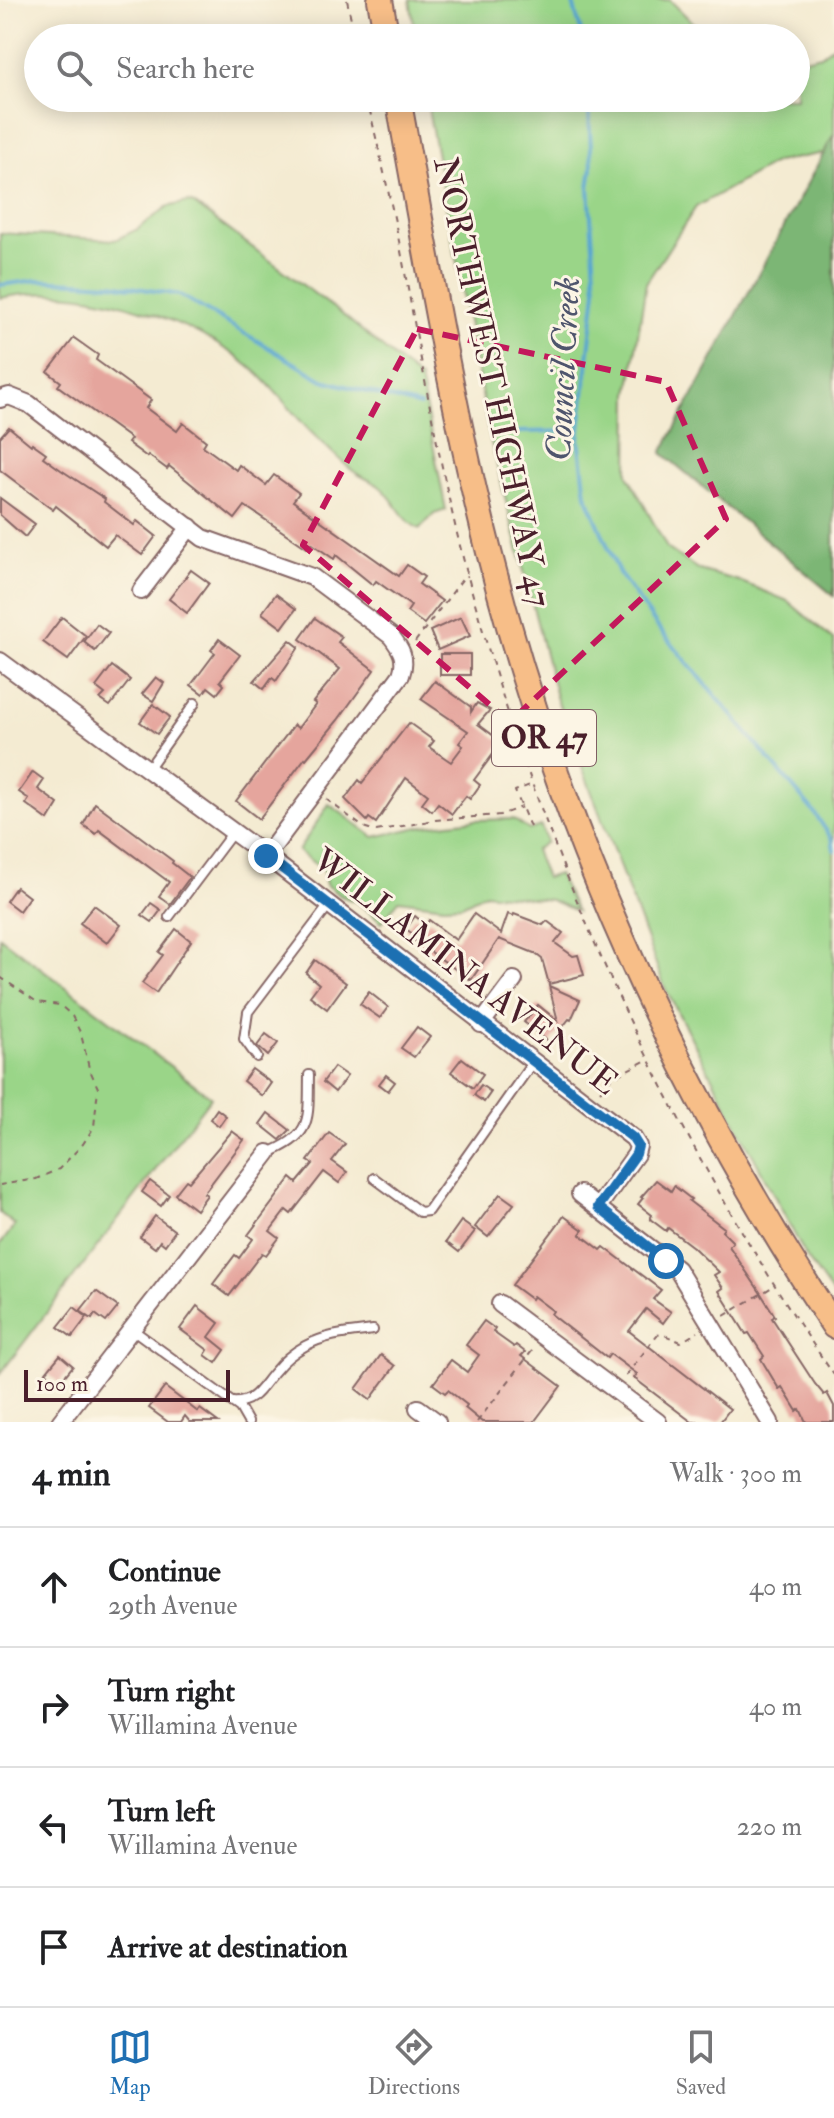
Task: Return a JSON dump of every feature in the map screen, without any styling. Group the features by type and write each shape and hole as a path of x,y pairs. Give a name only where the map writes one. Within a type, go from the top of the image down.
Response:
{"main road":[{"path":"380,0 384,24"},
{"name":"NORTHWEST HIGHWAY 47","path":"401,112 476,501 521,667 556,773 599,886 662,1029 733,1162 783,1248 834,1326"}],"street":[{"path":"5,397 29,404 214,543 312,577 391,636 404,656 404,667 395,685 266,856"},
{"path":"141,591 190,527"},
{"name":"WILLAMINA AVENUE","path":"0,661 266,856 633,1138 638,1146 630,1165 598,1207"},
{"path":"481,1024 514,980"},
{"path":"60,1422 268,1153"},
{"path":"580,1194 677,1269 770,1422"},
{"path":"500,1304 658,1422"},
{"path":"418,1408 437,1422"}],"lane":[{"path":"148,769 195,703"},
{"path":"169,917 233,832"},
{"path":"257,1057 244,1039 248,1012 329,905"},
{"path":"374,1178 420,1212 428,1211 533,1062"},
{"path":"268,1153 294,1141 308,1121 309,1075"},
{"path":"132,1329 232,1402 244,1413 248,1422"},
{"path":"232,1402 254,1398 273,1372 306,1346 337,1334 373,1330"}],"path":[{"path":"347,0 352,24"},
{"path":"404,656 464,577 468,576"},
{"path":"530,827 515,791 532,784"},
{"path":"315,791 363,827 376,831 435,820 500,815 522,807"},
{"path":"0,977 22,994 37,1002 60,1005 72,1016 98,1088 94,1127 83,1144 59,1169 36,1179 0,1185"},
{"path":"589,1105 610,1079 648,1060"},
{"path":"615,1390 657,1335 681,1342 775,1286"},
{"path":"477,1422 543,1336"}],"highlighted area":[{"path":"417,329 666,382 726,519 510,722 303,545"}],"green space":[{"path":"410,0 670,0 695,24 414,24"},
{"path":"834,45 834,134 824,153 776,162 696,207 646,283 629,394 628,475 667,548 699,570 739,581 788,601 834,640 834,1296 807,1258 665,988 556,697 490,438 429,112 810,112 810,58 821,55"},
{"path":"834,134 834,596 662,453"},
{"path":"188,202 343,315 420,379 446,510 434,514 420,529 413,525 385,491 338,458 255,371 200,334 135,308 100,299 32,294 0,298 0,233 115,240 138,229 167,207"},
{"path":"329,804 374,837 424,826 475,820 513,819 529,830 541,826 546,842 535,850 546,878 558,874 576,911 551,900 485,893 462,905 444,906 399,900 382,922 357,902 341,896 326,885 323,870 298,851"},
{"path":"0,937 211,1097 0,1374 0,1245 15,1225 0,1213"}],"building":[{"path":"74,338 98,355 96,360 151,400 146,408 177,431 183,423 206,441 203,446 236,470 239,465 266,485 274,475 299,493 293,501 399,576 407,565 424,577 419,584 442,601 424,624 407,612 411,606 376,581 373,585 336,555 334,559 311,543 307,548 245,506 235,519 169,466 167,469 147,457 128,443 131,439 58,386 61,382 48,372"},
{"path":"9,427 46,453 43,457 105,499 104,502 134,525 137,521 156,536 142,555 115,535 106,546 56,506 53,510 0,470 0,437"},
{"path":"0,498 35,524 25,537 0,515"},
{"path":"191,570 209,583 187,613 169,599"},
{"path":"276,594 296,609 282,628 262,613"},
{"path":"62,617 86,636 68,660 43,642"},
{"path":"461,617 470,636 438,650 430,631"},
{"path":"315,618 342,637 338,642 374,670 259,819 236,801 294,725 298,728 316,704 313,702 340,669 300,639"},
{"path":"97,624 109,633 95,651 84,642"},
{"path":"219,639 240,655 220,681 224,685 217,694 208,687 203,694 191,685 215,653 211,650"},
{"path":"290,640 299,647 276,681 272,678 264,689 254,681"},
{"path":"440,654 470,654 470,675 440,675"},
{"path":"112,666 130,680 110,706 100,699 105,694 96,687"},
{"path":"156,677 164,683 153,701 142,694"},
{"path":"435,681 471,707 471,712 477,703 490,710 478,724 502,742 474,780 480,785 470,799 466,796 452,814 438,803 432,811 422,803 428,795 406,778 376,823 369,818 367,821 345,799 359,780 362,783 409,723 434,741 429,747 451,762 463,746 459,743 468,731 421,699"},
{"path":"153,704 170,717 157,734 140,722"},
{"path":"33,772 44,780 38,789 58,804 48,820 26,804 29,799 19,792"},
{"path":"95,803 190,877 170,904 159,896 169,882 99,830 96,834 83,825"},
{"path":"16,887 29,897 19,911 6,901"},
{"path":"151,903 161,910 152,922 142,915"},
{"path":"94,905 121,925 107,943 80,923"},
{"path":"474,914 501,934 508,914 543,925 547,921 563,933 555,943 573,956 578,955 584,975 549,984 542,959 499,939 471,980 414,940 417,937 406,929 415,916 426,925 429,920 456,940"},
{"path":"176,929 191,941 156,993 142,983 163,955 159,952"},
{"path":"315,960 346,983 327,1009 310,996 319,984 306,973"},
{"path":"549,986 580,1000 571,1020 550,1043 524,1022 538,1005 558,1021"},
{"path":"369,992 388,1007 380,1018 360,1004"},
{"path":"417,1027 430,1037 414,1057 401,1048"},
{"path":"266,1034 278,1043 268,1056 257,1046"},
{"path":"462,1058 483,1074 473,1088 451,1072"},
{"path":"334,1067 347,1076 335,1092 323,1082"},
{"path":"252,1069 271,1083 262,1096 243,1081"},
{"path":"386,1075 395,1082 388,1091 379,1084"},
{"path":"481,1085 491,1092 484,1102 474,1095"},
{"path":"217,1109 226,1116 219,1126 210,1119"},
{"path":"268,1113 290,1130 280,1140 260,1124"},
{"path":"232,1131 244,1140 204,1193 207,1195 196,1210 175,1194"},
{"path":"329,1133 345,1144 332,1161 347,1172 339,1183 324,1172 291,1214 286,1210 270,1231 279,1238 266,1255 262,1253 229,1296 213,1284 235,1255 239,1258 253,1239 248,1235 291,1178 297,1183 313,1164 308,1161"},
{"path":"656,1180 671,1191 674,1186 724,1228 722,1231 733,1242 729,1246 775,1316 772,1318 815,1384 824,1395 827,1393 834,1406 834,1422 806,1422 800,1409 797,1411 782,1387 779,1389 761,1359 764,1356 719,1291 723,1288 714,1275 719,1272 693,1247 650,1219 652,1215 638,1204"},
{"path":"150,1181 169,1195 161,1206 142,1192"},
{"path":"500,1194 514,1204 488,1237 475,1227"},
{"path":"155,1216 175,1231 165,1245 160,1241 155,1248 140,1237"},
{"path":"564,1216 583,1230 580,1234 601,1250 604,1247 661,1290 653,1299 671,1312 663,1323 646,1309 629,1331 730,1409 720,1422 692,1422 634,1378 637,1374 610,1354 607,1358 551,1314 553,1311 512,1285"},
{"path":"461,1221 475,1231 459,1252 446,1242"},
{"path":"96,1291 118,1307 106,1322 95,1314 92,1319 80,1311"},
{"path":"197,1306 219,1323 209,1337 225,1350 216,1363 205,1355 208,1350 180,1329"},
{"path":"74,1307 87,1317 72,1337 58,1327"},
{"path":"484,1321 495,1329 493,1332 525,1352 521,1356 561,1386 534,1422 482,1422 448,1390 445,1393 433,1384 451,1360 467,1372 479,1355 466,1345"},
{"path":"60,1355 73,1366 59,1383 46,1372"},
{"path":"381,1355 395,1366 370,1400 356,1389"},
{"path":"165,1387 198,1412 200,1409 218,1422 190,1422 185,1416 181,1422 168,1422 149,1408"}],"waterway":[{"name":"Council Creek","path":"572,0 579,24"},
{"name":"Council Creek","path":"589,112 592,167 589,188 596,290 579,438 586,495 619,573 660,630 813,811 832,839 834,850"},
{"path":"0,285 37,280 112,284 180,295 323,380 420,406"},
{"path":"518,432 580,431"}],"route":[{"path":"266,856 633,1138 638,1146 636,1154 598,1207 666,1261"}]}
